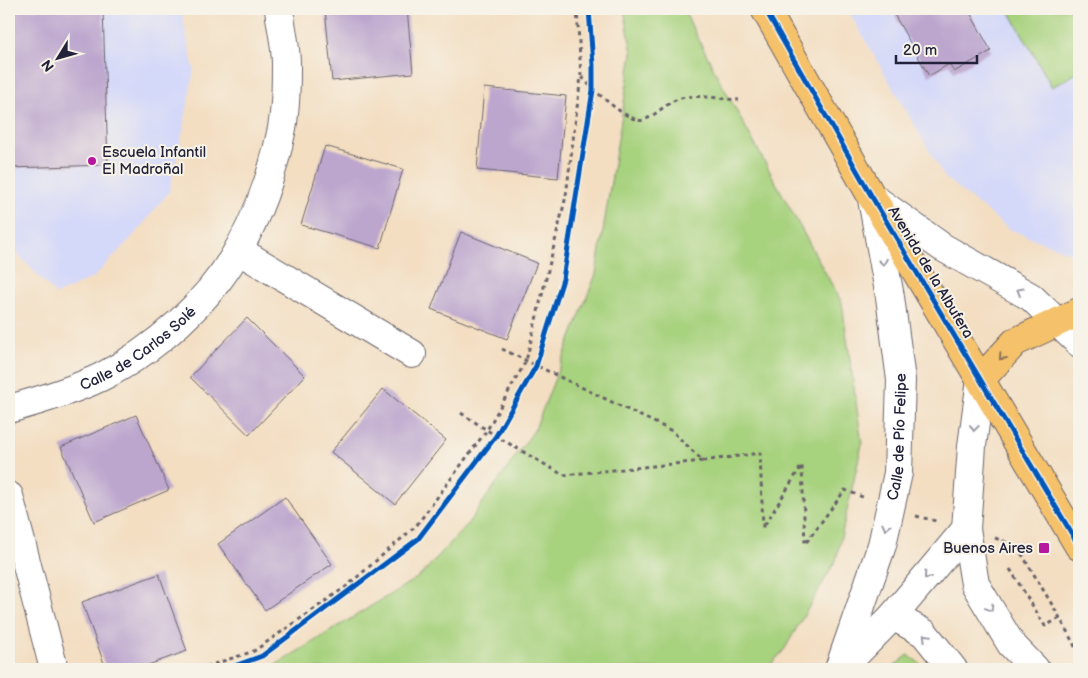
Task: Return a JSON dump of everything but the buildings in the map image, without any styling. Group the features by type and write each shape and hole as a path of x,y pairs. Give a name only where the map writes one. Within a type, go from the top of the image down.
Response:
{"main road":[{"name":"Avenida de la Albufera","path":"765,9 872,197 1079,546"},
{"path":"980,379 1015,342 1068,317"}],"street":[{"name":"Calle de Carlos Solé","path":"9,409 40,400 101,377 151,346 182,320 206,293 238,250 265,192 282,132 286,67 279,9"},
{"path":"872,197 942,247 1030,298 1068,317 1079,343"},
{"name":"Calle de Pío Felipe","path":"840,669 882,545 898,474 901,380 890,297 872,197"},
{"path":"238,250 412,354"},
{"path":"980,379 972,446 966,529 975,584 1011,644 1035,669"},
{"path":"9,496 54,669"},
{"name":"Calle de Pío Felipe","path":"840,669 893,616 966,529"},
{"path":"893,616 924,633 953,669"}],"path":[{"path":"199,669 254,651 347,586 416,526 487,430 526,360 566,196 581,76 578,9"},
{"path":"581,76 593,90 634,120 643,120 667,104 679,99 694,97 739,100"},
{"path":"592,100 593,82"},
{"path":"502,348 672,431 703,461"},
{"path":"531,373 536,366 538,357"},
{"path":"461,413 563,475 703,461 760,453 764,528 802,465 805,544 845,490 890,509"},
{"path":"490,444 500,428"},
{"path":"1010,569 1045,626 1060,618"},
{"path":"325,609 364,580"},
{"path":"1072,642 1079,654"}],"shaded area":[{"name":"Escuela Infantil El Madroñal","path":"9,9 181,9 194,70 169,192 136,233 94,277 56,295 9,245"},
{"path":"847,9 1079,9 1079,254 1075,255 1009,229 945,178"}],"green space":[{"path":"624,9 683,9 719,79 842,303 862,444 836,560 784,650 767,669 269,669 420,576 466,526 535,429 596,274 632,53"},
{"path":"1008,9 1079,9 1079,72 1052,87"},
{"path":"908,655 921,664 924,669 891,669"}],"cycle path":[{"path":"226,669 262,656 418,539 496,436 536,366 563,279 593,90 589,9"},
{"path":"765,9 872,197 1079,546"}],"place":[{"name":"Escuela Infantil El Madroñal","path":"92,161"},
{"name":"Buenos Aires","path":"1044,548"}]}
